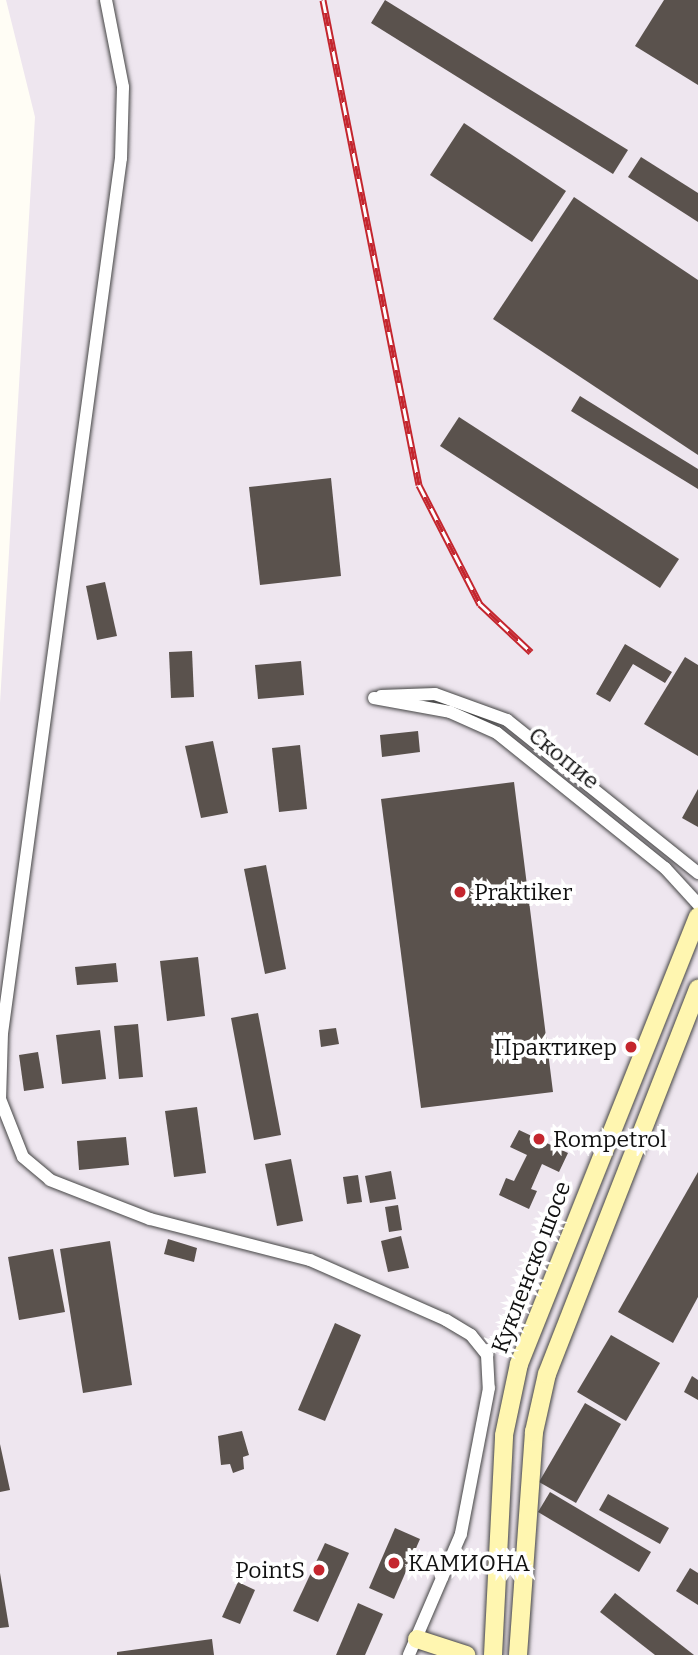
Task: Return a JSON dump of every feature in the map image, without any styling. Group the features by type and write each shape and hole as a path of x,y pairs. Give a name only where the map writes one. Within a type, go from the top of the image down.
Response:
{"main road":[{"name":"Кукленско шосе","path":"494,1655 504,1435 519,1364 698,916"},
{"path":"518,1655 534,1432 547,1374 698,988"},
{"path":"413,1647 466,1655"}],"street":[{"path":"106,0 122,88 121,159 4,1020 0,1099 23,1157 50,1180 150,1219 310,1260 471,1335 487,1355 489,1388 461,1534 413,1647"},
{"name":"Скопие","path":"574,769 482,707 406,691 374,698 433,707 475,721 561,782 665,868 698,904"},
{"path":"561,782 574,769 698,873"}],"shaded area":[{"path":"6,0 698,0 698,1655 0,1655 0,703 35,117"}],"building":[{"path":"385,0 628,150 613,174 371,23"},
{"path":"664,0 698,0 698,85 635,46"},
{"path":"464,123 566,191 532,242 430,175"},
{"path":"641,157 698,193 698,222 628,177"},
{"path":"574,197 698,280 698,455 493,319"},
{"path":"580,396 698,469 698,489 571,411"},
{"path":"459,417 679,559 660,588 440,446"},
{"path":"331,478 341,576 260,585 249,487"},
{"path":"105,582 117,636 97,640 86,586"},
{"path":"625,644 672,672 665,683 633,664 610,702 596,694"},
{"path":"192,651 194,697 171,698 169,652"},
{"path":"685,657 698,665 698,756 644,724"},
{"path":"301,661 304,695 258,699 255,665"},
{"path":"418,731 420,752 382,757 380,735"},
{"path":"213,741 228,813 201,818 185,746"},
{"path":"300,745 307,809 279,812 272,748"},
{"name":"Praktiker","path":"514,782 553,1092 421,1108 381,799"},
{"path":"698,789 698,827 682,818"},
{"path":"266,865 286,969 265,974 244,869"},
{"path":"198,957 205,1016 167,1021 160,961"},
{"path":"116,963 118,982 77,985 75,967"},
{"path":"258,1013 281,1135 254,1140 231,1018"},
{"path":"138,1024 143,1077 119,1079 114,1026"},
{"path":"336,1028 339,1044 321,1047 319,1030"},
{"path":"100,1030 106,1079 62,1084 56,1035"},
{"path":"38,1052 44,1088 24,1091 19,1055"},
{"path":"197,1107 206,1173 174,1177 165,1111"},
{"path":"519,1130 568,1153 559,1172 542,1164 531,1189 537,1191 529,1209 499,1195 506,1178 514,1181 527,1155 510,1147"},
{"path":"126,1137 129,1165 79,1170 77,1141"},
{"path":"291,1159 303,1221 277,1226 265,1164"},
{"path":"391,1171 396,1199 370,1203 365,1176"},
{"path":"698,1172 698,1297 673,1343 618,1312"},
{"path":"358,1175 362,1202 347,1204 343,1177"},
{"path":"398,1205 402,1230 389,1232 385,1207"},
{"path":"401,1236 409,1268 388,1272 381,1241"},
{"path":"168,1239 197,1248 194,1262 164,1254"},
{"path":"110,1241 132,1385 83,1393 60,1249"},
{"path":"53,1249 65,1312 19,1320 8,1257"},
{"path":"335,1323 361,1335 325,1421 298,1410"},
{"path":"611,1335 660,1363 626,1421 577,1392"},
{"path":"692,1376 698,1380 698,1400 684,1392"},
{"path":"585,1403 621,1424 576,1503 539,1482"},
{"path":"242,1431 249,1455 243,1457 244,1469 233,1473 230,1464 221,1465 218,1436"},
{"path":"0,1444 10,1490 0,1492"},
{"path":"550,1492 651,1552 639,1572 538,1512"},
{"path":"608,1494 669,1528 660,1544 599,1510"},
{"name":"КАМИОНА","path":"395,1528 420,1539 394,1599 369,1588"},
{"path":"325,1543 349,1553 318,1622 293,1611"},
{"path":"690,1568 698,1573 698,1605 676,1591"},
{"path":"0,1573 9,1627 0,1628"},
{"path":"238,1582 255,1590 240,1624 222,1617"},
{"path":"615,1593 694,1655 655,1655 600,1612"},
{"path":"358,1603 383,1614 365,1655 336,1655"},
{"path":"212,1639 214,1655 117,1655 117,1652"}],"railway":[{"path":"323,0 419,485 480,604 531,652"}],"place":[{"name":"Praktiker","path":"460,892"},
{"name":"Практикер","path":"631,1047"},
{"name":"Rompetrol","path":"539,1139"},
{"name":"КАМИОНА","path":"394,1563"},
{"name":"PointS","path":"319,1570"}]}
